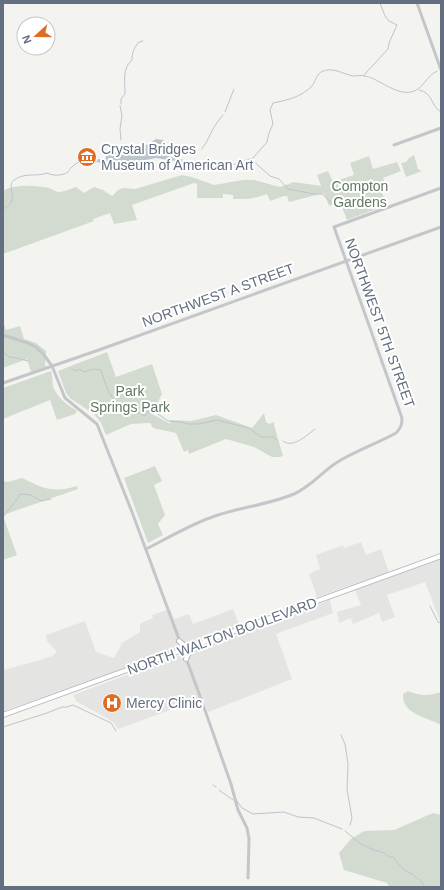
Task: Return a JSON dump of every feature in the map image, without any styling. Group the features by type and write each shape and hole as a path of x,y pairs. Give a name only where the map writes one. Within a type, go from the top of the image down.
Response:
{"main road":[{"name":"NORTH WALTON BOULEVARD","path":"3,715 441,556"},
{"path":"179,641 184,645 191,647 186,659"}],"street":[{"path":"417,3 441,70"},
{"path":"394,145 441,128"},
{"name":"NORTHWEST 5TH STREET","path":"146,549 187,528 213,517 260,506 296,493 335,464 396,433 402,427 402,418 334,227 441,188"},
{"name":"NORTHWEST A STREET","path":"3,383 441,227"},
{"path":"3,335 36,347 52,366 65,398 97,424 146,549 231,784 237,806 249,833 248,878"}],"shaded area":[{"path":"156,139 163,140 168,147 159,148 159,153 167,151 168,156 197,163 207,169 214,169 215,171 202,169 195,164 156,158 136,162 110,171 97,161 98,159 105,159 105,155 122,151 124,152 125,150 139,149 139,147 149,144"},
{"path":"361,542 366,555 381,549 389,572 317,597 309,574 320,569 316,555 343,545 344,548"},
{"path":"441,559 441,621 425,582 387,595 395,617 382,622 379,613 353,624 351,618 339,623 337,612 361,605 355,590"},
{"path":"330,600 333,613 276,634 292,679 208,712 203,698 118,729 114,723 77,702 73,695"},
{"path":"170,609 174,619 189,614 193,624 233,609 240,627 4,711 3,670 52,656 57,652 47,641 46,635 85,621 96,652 114,658 122,643 140,632 140,624 153,618 152,615"}],"green space":[{"path":"414,155 418,169 422,171 406,177 401,163 406,162"},
{"name":"Compton Gardens","path":"369,156 373,169 397,162 401,171 383,178 387,188 381,190 387,205 347,220 340,202 329,206 324,193 289,202 287,196 270,201 267,194 246,199 233,199 233,195 223,194 223,198 197,198 197,184 194,183 132,205 137,220 114,224 110,213 93,219 94,221 3,254 3,191 13,187 38,186 49,188 58,192 76,187 84,193 94,187 103,190 112,196 118,190 123,188 135,189 182,175 214,185 243,180 254,180 280,187 294,182 321,186 317,175 328,171 333,182 354,175 350,163"},
{"path":"3,321 6,330 20,326 24,339 36,343 46,351 45,367 31,372 27,359 3,368"},
{"name":"Park Springs Park","path":"107,352 116,377 152,364 162,394 152,414 171,424 169,420 191,421 216,415 252,428 264,413 266,422 269,424 274,422 283,456 272,457 254,447 226,439 189,454 188,450 184,452 176,433 153,428 150,423 131,424 106,435 101,423 94,414 71,399 66,393 58,371"},
{"path":"51,371 56,393 61,399 77,411 75,414 57,420 50,400 3,419 3,388"},
{"path":"155,466 162,481 154,485 165,515 158,524 163,535 148,543 124,478"},
{"path":"22,478 36,485 49,489 61,489 77,486 78,489 3,515 3,481 8,482"},
{"path":"3,516 17,555 3,560"},
{"path":"408,691 424,695 441,692 441,725 411,711 407,707 403,694"},
{"path":"433,813 441,815 441,887 389,887 387,883 344,870 339,853 351,839 364,831 394,830"}],"waterway":[{"path":"364,75 388,49 397,25 389,21 385,16 380,3"},
{"path":"121,104 121,99 125,94 125,71 132,60 133,52 136,46 139,42 143,41"},
{"path":"213,170 253,158 267,142 273,124 270,110 273,103 289,99 308,90 312,86 317,76 323,71 330,70 353,76 365,76 393,89 405,92 411,92 419,89 430,76 437,71"},
{"path":"225,112 234,89"},
{"path":"419,90 427,94 441,112"},
{"path":"120,106 122,115 120,129 121,140"},
{"path":"202,149 223,115"},
{"path":"251,159 270,176 279,179 288,189 314,194 323,194 331,203"},
{"path":"3,209 9,206 11,202 11,186 14,180 27,175 40,175 47,173 60,175 68,172 70,168 80,162 86,160 95,162 98,161"},
{"path":"3,352 9,357 28,361"},
{"path":"72,369 75,371 80,369 84,372 93,369 101,370 108,390 116,404 119,407 128,408 131,412 139,413 145,416 148,411 154,410 168,421 187,424 199,424 217,420 249,428 261,437 273,437 277,440"},
{"path":"283,441 287,443 295,442 304,438 315,429"},
{"path":"3,517 21,494 31,495 41,501 51,499"},
{"path":"430,606 438,622 441,623"},
{"path":"3,727 62,707 73,705 111,723 116,731"},
{"path":"341,735 345,744 348,764 347,789 352,818 350,825"},
{"path":"219,790 233,800"},
{"path":"237,801 242,808 253,814 284,812 298,817 314,818 342,829"},
{"path":"345,831 361,844 384,853 389,857 393,857 404,870 422,882 425,887"}],"place":[{"name":"Crystal Bridges Museum of American Art","path":"87,157"},
{"name":"Mercy Clinic","path":"112,703"}]}
